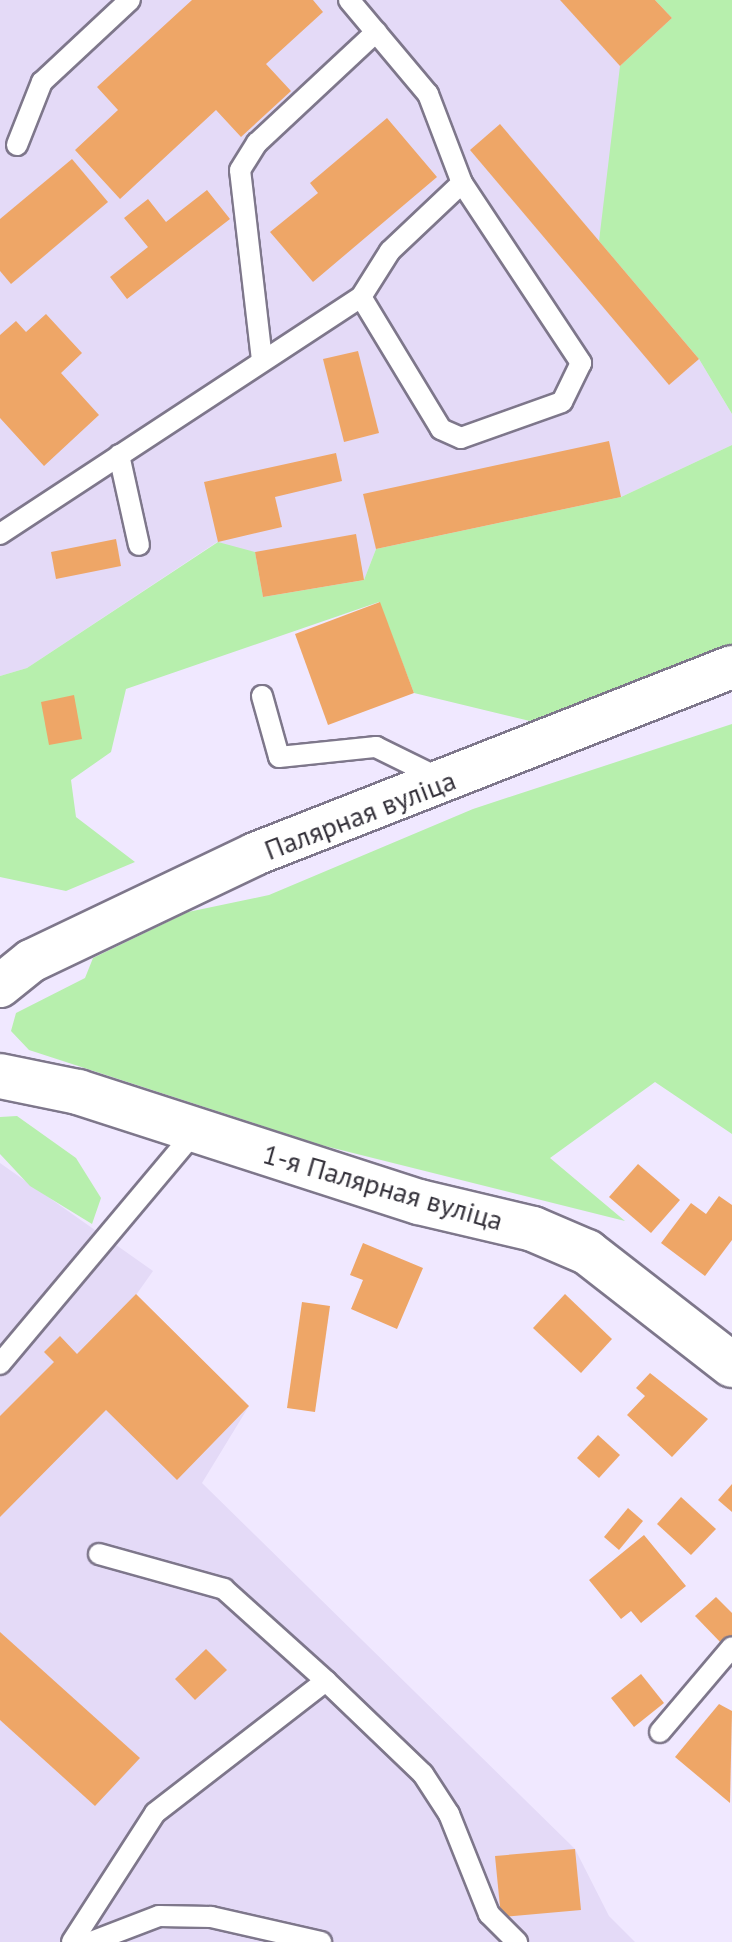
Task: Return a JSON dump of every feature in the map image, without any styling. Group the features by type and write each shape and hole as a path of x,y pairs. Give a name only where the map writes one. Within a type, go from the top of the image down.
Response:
{"street":[{"name":"Палярная вуліца","path":"0,986 31,961 255,854 448,783 732,667"},
{"name":"1-я Палярная вуліца","path":"0,1076 78,1092 195,1132 547,1234 587,1252 732,1365"}],"lane":[{"path":"349,0 428,94 462,183 581,363 571,395 474,435 449,435 361,297"},
{"path":"17,145 42,82 123,2"},
{"path":"262,360 240,170 257,143 376,32"},
{"path":"0,534 361,297 390,251 462,183"},
{"path":"119,455 139,545"},
{"path":"262,696 279,757 376,747 448,783"},
{"path":"0,1364 195,1132"},
{"path":"99,1554 224,1589 326,1681 423,1774 449,1814 489,1914 517,1942"},
{"path":"660,1732 732,1647"},
{"path":"72,1942 155,1813 326,1681"},
{"path":"91,1942 159,1916 211,1917 321,1942"}],"shaded area":[{"path":"0,0 655,0 672,18 599,241 699,359 732,414 732,445 621,497 376,549 364,580 263,597 217,542 27,668 0,676"},
{"path":"0,1163 153,1271 136,1295 249,1406 202,1483 575,1849 609,1916 635,1942 0,1942"}],"green space":[{"path":"655,0 732,0 732,414 699,359 599,241 620,66 672,18"},
{"path":"732,445 732,644 530,721 414,693 379,602 126,689 111,752 71,780 76,817 135,862 66,891 0,877 0,676 27,668 218,542 255,552 263,597 364,580 376,549 621,497"},
{"path":"732,724 732,1134 655,1082 550,1158 625,1221 321,1145 29,1050 11,1031 16,1013 85,978 93,958 188,912 269,895 473,809"},
{"path":"17,1116 76,1158 101,1198 92,1224 30,1186 0,1154 0,1117"}],"building":[{"path":"192,0 313,0 323,12 266,64 291,91 241,137 216,110 120,199 75,150 118,110 97,87"},
{"path":"560,0 655,0 672,18 620,66"},
{"path":"387,118 437,177 313,282 270,232 318,193 310,183"},
{"path":"500,124 699,359 669,385 470,150"},
{"path":"72,159 108,202 11,284 0,271 0,219"},
{"path":"207,190 230,219 127,299 110,277 148,247 124,218 148,199 166,222"},
{"path":"46,314 82,353 61,373 99,415 44,466 0,418 0,335 16,321 26,332"},
{"path":"358,351 379,433 344,442 323,359"},
{"path":"609,441 621,497 376,549 363,494"},
{"path":"336,453 342,481 275,497 282,527 218,542 204,482"},
{"path":"356,534 364,580 263,597 255,552"},
{"path":"116,539 121,566 56,579 51,552"},
{"path":"380,602 414,693 328,725 295,634"},
{"path":"74,695 82,739 49,745 41,702"},
{"path":"638,1164 680,1200 651,1233 609,1197"},
{"path":"719,1196 732,1205 732,1240 705,1276 661,1243 691,1203 706,1214"},
{"path":"363,1243 423,1268 397,1329 351,1309 363,1280 350,1275"},
{"path":"136,1294 249,1406 177,1480 106,1410 0,1517 0,1416 54,1362 44,1352 60,1336 77,1354"},
{"path":"565,1294 612,1339 581,1373 533,1328"},
{"path":"302,1302 330,1306 315,1412 287,1408"},
{"path":"650,1373 708,1419 672,1457 627,1415 645,1396 636,1388"},
{"path":"598,1435 620,1455 599,1478 577,1458"},
{"path":"732,1484 732,1512 718,1500"},
{"path":"681,1497 716,1529 691,1555 657,1524"},
{"path":"628,1508 643,1521 619,1550 604,1537"},
{"path":"644,1535 686,1586 641,1623 631,1611 621,1619 589,1580"},
{"path":"716,1597 732,1613 732,1636 723,1645 695,1616"},
{"path":"0,1632 140,1758 95,1806 0,1720"},
{"path":"206,1649 227,1670 195,1700 175,1679"},
{"path":"641,1674 664,1703 634,1727 611,1698"},
{"path":"719,1704 732,1711 730,1803 675,1757"},
{"path":"575,1849 581,1910 501,1917 495,1856"}]}
